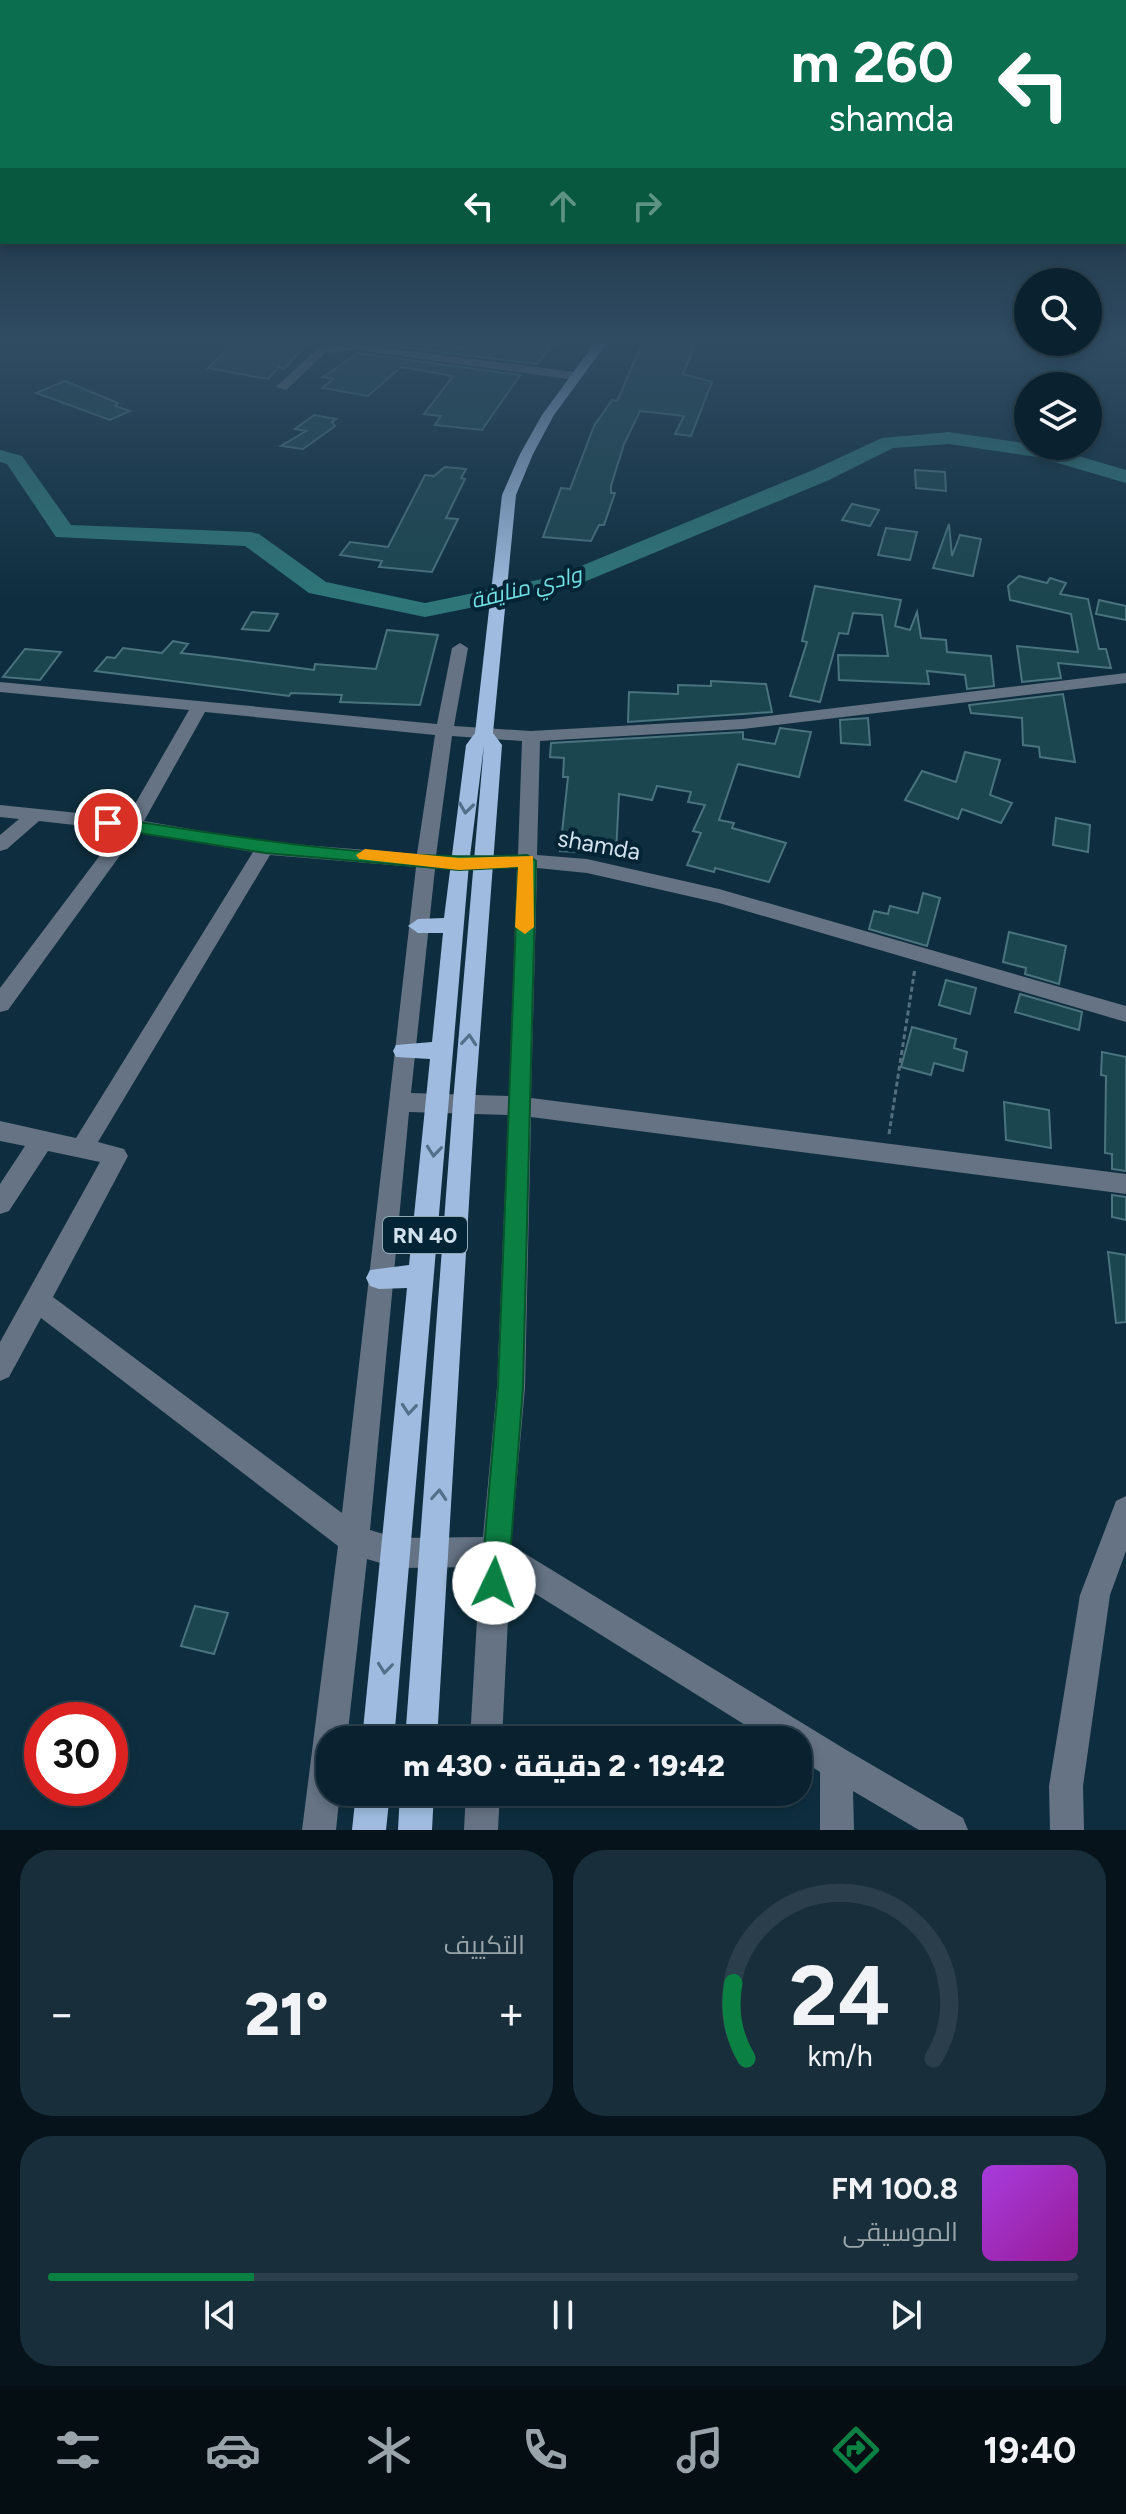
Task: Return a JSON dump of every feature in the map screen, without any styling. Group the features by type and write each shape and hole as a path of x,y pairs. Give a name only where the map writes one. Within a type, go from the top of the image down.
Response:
{"main road":[{"path":"484,734 509,495 519,466 538,429"},
{"name":"RN 40","path":"379,1726 420,1276 452,1102 444,1050 454,925 471,864 493,745 484,734"},
{"name":"RN 40","path":"422,1726 435,1554 452,1102 471,864"},
{"path":"418,926 454,925"},
{"path":"404,1051 444,1050"},
{"path":"379,1278 420,1276"},
{"path":"369,1830 372,1806"},
{"path":"415,1830 416,1806"}],"street":[{"path":"332,1726 356,1541 379,1278 425,859 443,730 460,648"},
{"path":"0,687 531,736 743,724 1126,678"},
{"path":"0,1004 132,825 199,707"},
{"path":"487,1726 496,1552 511,1387 531,736"},
{"name":"shamda","path":"0,811 132,825 265,848 471,864 527,861 587,866 719,896 1126,1014"},
{"path":"0,845 34,816"},
{"path":"81,1149 265,848"},
{"path":"398,1102 519,1106 1126,1184"},
{"path":"0,1131 116,1156 2,1360"},
{"path":"0,1204 41,1142"},
{"path":"37,1300 356,1541 397,1553 496,1552 836,1763 951,1830"},
{"path":"1067,1830 1066,1786 1095,1595 1126,1511"},
{"path":"836,1763 837,1830"},
{"path":"319,1830 322,1806"},
{"path":"481,1830 482,1806"}],"path":[{"path":"887,1151 917,952"}],"building":[{"path":"297,429 330,429 303,449 281,446 306,431"},
{"path":"593,429 631,429 611,486 611,493 615,493 604,525 599,525 591,541 543,537 561,488 570,489"},
{"path":"677,429 694,429 691,436 675,434"},
{"path":"445,467 466,469 461,478 465,479 446,518 458,519 432,572 379,567 382,561 340,555 350,542 388,547 425,475 434,476"},
{"path":"915,470 945,472 946,491 916,488"},
{"path":"852,504 879,510 870,526 842,520"},
{"path":"949,524 952,556 960,535 981,539 973,576 933,568"},
{"path":"886,528 917,532 910,560 878,555"},
{"path":"1019,576 1047,583 1050,578 1066,583 1060,594 1088,599 1099,649 1106,649 1111,668 1058,663 1061,678 1022,682 1017,646 1078,652 1071,614 1010,600 1008,586"},
{"path":"815,586 901,600 895,626 910,630 917,612 921,638 946,640 947,652 991,656 994,686 967,689 965,675 927,671 929,684 839,680 838,655 888,656 882,615 853,613 848,634 839,633 820,702 790,696 807,642 802,641"},
{"path":"1099,600 1126,606 1126,620 1096,614"},
{"path":"252,612 278,614 269,631 242,629"},
{"path":"387,630 438,635 420,705 340,702 342,695 291,693 289,696 95,671 107,657 115,658 123,648 162,653 173,641 188,644 181,653 314,670 315,664 376,669"},
{"path":"25,649 61,652 40,680 3,677"},
{"path":"711,681 766,684 772,712 628,722 629,692 678,694 678,685 711,686"},
{"path":"1063,694 1075,762 1040,757 1039,747 1023,745 1022,718 971,713 969,705"},
{"path":"868,718 870,745 841,743 840,720"},
{"path":"780,728 811,732 799,777 738,764 719,820 734,823 732,828 786,843 769,882 715,868 714,872 687,865 701,833 693,831 705,805 688,802 691,792 657,786 652,800 619,794 616,854 560,851 568,777 563,777 564,758 550,757 551,743 743,732 743,739 775,744"},
{"path":"965,752 1000,760 990,795 1012,803 1001,823 962,809 958,819 905,800 922,771 956,782"},
{"path":"1056,818 1090,825 1088,852 1053,845"},
{"path":"923,893 940,898 927,946 869,929 874,911 888,914 890,906 918,913"},
{"path":"1009,932 1066,946 1059,984 1025,974 1026,968 1003,962"},
{"path":"946,980 976,988 970,1014 939,1005"},
{"path":"1020,994 1082,1012 1079,1030 1015,1012"},
{"path":"912,1027 956,1039 954,1048 967,1052 963,1071 934,1063 931,1075 901,1067"},
{"path":"1102,1052 1126,1057 1126,1171 1112,1169 1112,1154 1105,1153 1106,1076 1101,1075"},
{"path":"1004,1102 1049,1110 1051,1148 1006,1140"},
{"path":"1112,1195 1126,1197 1126,1220 1112,1217"},
{"path":"1108,1252 1126,1255 1126,1322 1116,1323"},
{"path":"195,1606 228,1613 214,1654 181,1646"}],"waterway":[{"name":"وادي منايفة","path":"0,456 15,460 64,532 251,539 318,588 425,610 564,582 821,475 889,442 949,438 1039,451 1126,477"}],"slow traffic":[{"path":"365,855 459,864 527,861 525,927"}],"route":[{"path":"108,823 265,848 459,864 527,861 511,1387 494,1583"}]}
